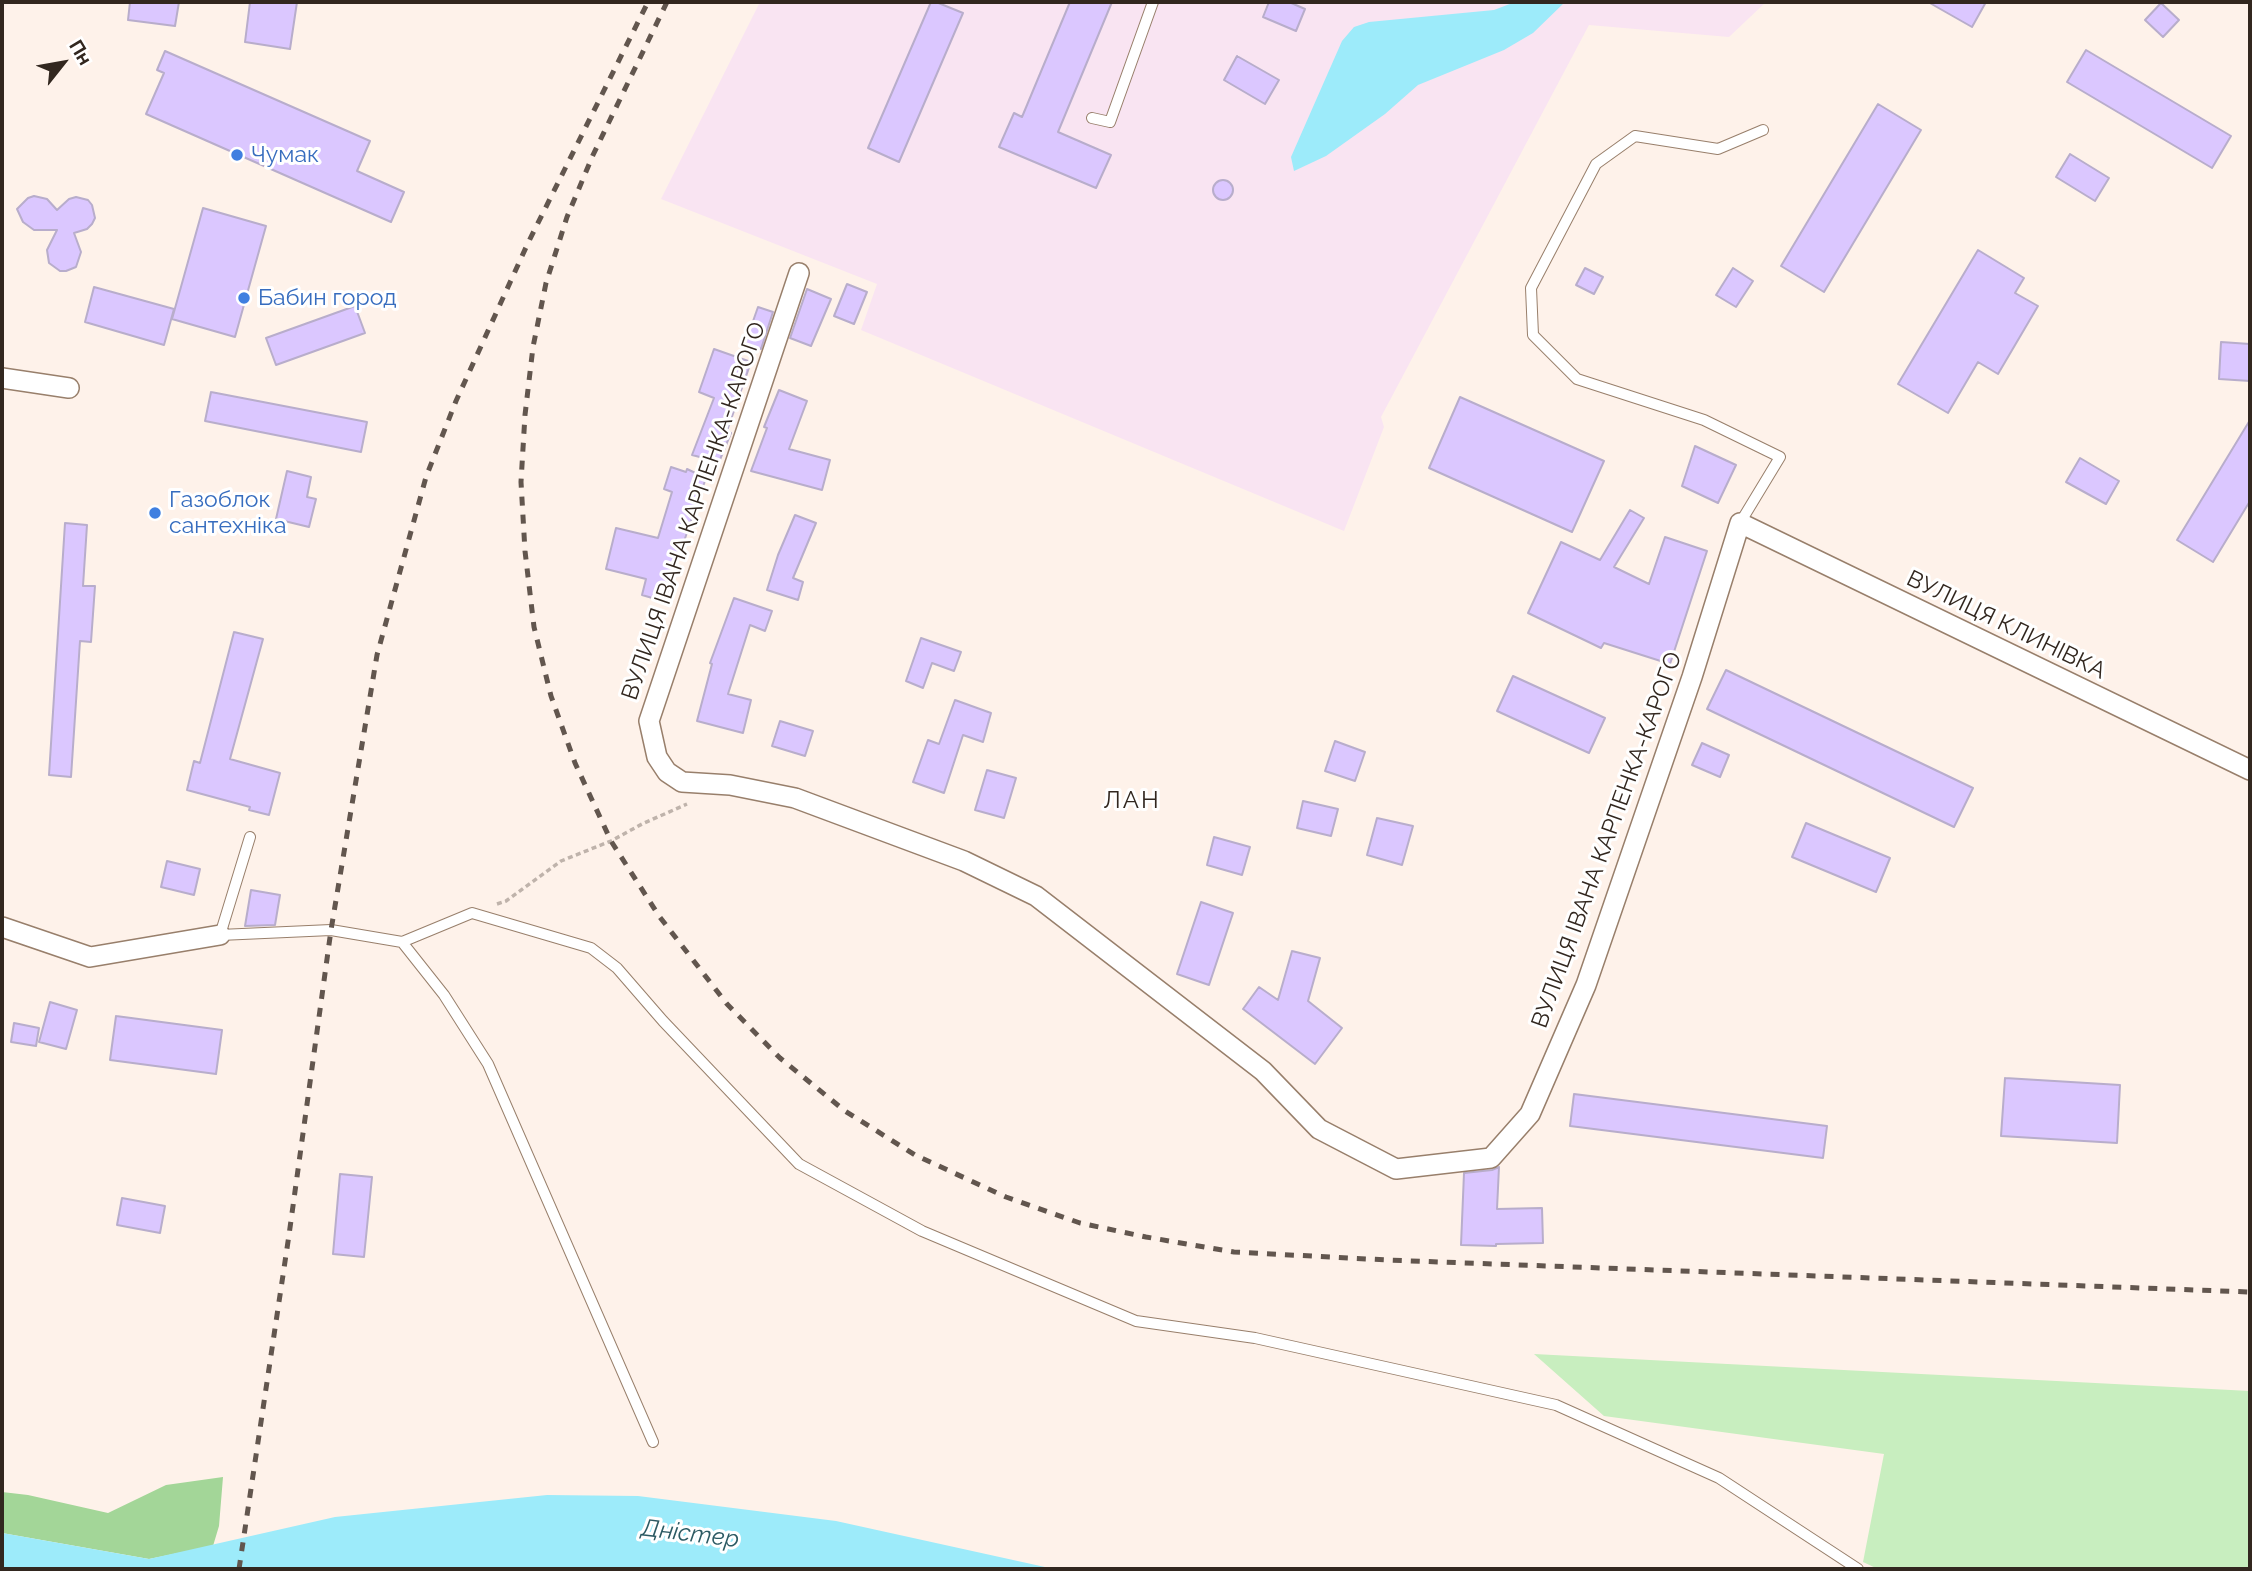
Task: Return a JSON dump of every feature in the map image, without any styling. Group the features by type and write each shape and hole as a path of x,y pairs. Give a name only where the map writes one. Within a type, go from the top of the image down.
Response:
{"street":[{"name":"ВУЛИЦЯ ІВАНА КАРПЕНКА-КАРОГО","path":"799,273 649,721 657,757 667,772 682,782 730,785 795,798 964,861 1036,897 1263,1071 1319,1129 1396,1169 1491,1158 1530,1114 1586,985 1692,677 1740,523"},
{"path":"2,378 69,388"},
{"name":"ВУЛИЦЯ КЛИНІВКА","path":"1740,523 2250,770"},
{"path":"2,927 90,957 220,935"}],"lane":[{"path":"1092,118 1110,122 1153,2"},
{"path":"1740,523 1780,457 1703,420 1577,379 1533,335 1531,288 1596,164 1635,136 1718,149 1763,130"},
{"path":"250,837 220,935 331,930 402,942 472,913 591,948 617,968 663,1021 799,1164 922,1231 1136,1321 1255,1338 1556,1405 1719,1478 1858,1569"},
{"path":"402,942 444,995 488,1064 653,1442"}],"path":[{"path":"472,913 506,901 561,861 611,841 692,802"}],"shaded area":[{"path":"760,2 1766,2 1729,37 1589,25 1381,417 1384,427 1344,531 861,330 877,284 661,199"}],"green space":[{"path":"1534,1354 2250,1391 2250,1569 1878,1569 1863,1562 1884,1454 1604,1416"},
{"path":"223,1477 219,1526 213,1546 149,1559 2,1533 2,1492 28,1495 108,1513 166,1485"}],"water":[{"path":"1515,2 1565,2 1533,33 1504,50 1418,85 1385,114 1326,156 1294,171 1291,157 1342,41 1354,27 1369,22 1494,10"},
{"name":"Дністер","path":"547,1495 638,1496 836,1521 1054,1569 2,1569 2,1533 149,1559 335,1517"}],"building":[{"path":"130,2 179,2 175,26 128,20"},
{"path":"250,2 297,2 290,49 245,42"},
{"path":"931,2 963,13 899,162 868,148"},
{"path":"1070,2 1112,2 1058,132 1111,155 1096,188 999,147 1014,113 1022,117"},
{"path":"1269,2 1289,2 1305,9 1296,31 1263,17"},
{"path":"1928,2 1986,2 1972,27"},
{"path":"2161,3 2179,20 2163,37 2145,20"},
{"path":"2086,50 2231,136 2212,168 2067,82"},
{"path":"165,51 370,141 357,171 404,192 391,222 146,114 164,73 157,70"},
{"path":"1237,56 1279,80 1265,104 1224,80"},
{"path":"1878,104 1921,130 1824,292 1781,266"},
{"path":"2070,154 2109,178 2095,201 2056,177"},
{"path":"1219,180 1227,180 1233,190 1227,200 1219,200 1213,194 1213,186"},
{"path":"34,196 47,199 57,210 69,199 76,197 88,200 92,205 95,218 92,224 87,229 74,233 81,252 76,267 60,271 49,263 47,250 57,230 34,230 23,222 17,209"},
{"path":"203,208 266,226 235,337 172,319"},
{"path":"1978,250 2024,278 2015,293 2038,306 1998,374 1978,362 1948,413 1898,384"},
{"path":"1585,268 1603,277 1594,294 1576,285"},
{"path":"1733,268 1753,281 1736,307 1716,295"},
{"path":"847,284 867,292 854,324 834,316"},
{"path":"94,287 174,309 164,345 85,322"},
{"path":"807,289 831,299 811,346 790,338"},
{"path":"355,306 365,333 276,365 266,338"},
{"path":"758,307 773,312 761,349 745,344"},
{"path":"2221,342 2250,344 2250,381 2219,379"},
{"path":"714,349 751,362 727,431 731,433 719,462 692,455 714,398 699,392"},
{"path":"779,390 807,401 789,449 830,460 822,490 751,471"},
{"path":"211,392 367,422 361,452 205,421"},
{"path":"1460,397 1604,461 1572,532 1429,468"},
{"path":"2250,420 2250,501 2213,562 2177,540"},
{"path":"1695,446 1736,465 1718,503 1682,486"},
{"path":"2080,458 2119,481 2106,504 2066,482"},
{"path":"671,467 686,472 687,469 706,478 680,550 666,602 642,595 646,579 606,569 616,528 658,538 672,492 664,489"},
{"path":"287,471 311,477 307,497 316,499 309,527 276,519"},
{"path":"1630,510 1644,518 1614,567 1649,584 1665,537 1707,551 1670,664 1604,643 1601,648 1528,613 1561,542 1600,560"},
{"path":"795,515 816,523 793,578 803,582 798,600 767,590"},
{"path":"65,523 87,525 83,586 95,586 91,642 80,641 71,777 49,775"},
{"path":"734,598 772,611 765,631 750,625 728,694 751,700 743,733 697,721 712,664 710,663"},
{"path":"234,632 263,639 230,759 280,773 269,815 249,810 250,807 187,790 194,761 200,763"},
{"path":"921,638 961,652 954,671 932,663 923,688 906,681"},
{"path":"1726,670 1973,788 1954,827 1707,709"},
{"path":"1513,676 1605,718 1589,753 1497,711"},
{"path":"955,700 991,713 983,742 963,735 944,793 913,782 928,740 939,744"},
{"path":"780,721 813,731 805,756 772,746"},
{"path":"1335,741 1365,752 1355,781 1325,771"},
{"path":"1702,743 1729,755 1720,777 1692,765"},
{"path":"987,770 1016,778 1004,818 975,810"},
{"path":"1303,801 1338,809 1331,836 1297,828"},
{"path":"1377,818 1413,826 1402,865 1367,855"},
{"path":"1806,823 1890,858 1876,892 1792,857"},
{"path":"1214,837 1250,847 1242,875 1207,865"},
{"path":"167,861 200,869 194,895 161,887"},
{"path":"251,890 280,895 275,925 245,926"},
{"path":"1201,902 1233,913 1209,985 1177,974"},
{"path":"1292,951 1320,958 1308,1001 1342,1028 1315,1064 1243,1009 1259,987 1278,1000"},
{"path":"50,1002 77,1010 66,1049 39,1042"},
{"path":"116,1016 222,1030 216,1074 110,1060"},
{"path":"14,1023 39,1028 36,1046 11,1042"},
{"path":"2005,1078 2120,1085 2117,1143 2001,1136"},
{"path":"1574,1094 1827,1126 1823,1158 1570,1126"},
{"path":"1499,1167 1497,1209 1542,1208 1543,1243 1461,1245 1464,1173"},
{"path":"340,1174 372,1177 364,1257 333,1254"},
{"path":"122,1198 165,1206 160,1233 117,1225"}],"railway":[{"path":"239,1569 331,930 377,655 426,477 456,401 528,243 648,2"},
{"path":"667,2 593,155 567,217 546,283 533,347 521,482 525,551 534,627 551,696 575,763 611,841 659,916 727,1004 780,1058 845,1111 915,1155 1006,1197 1080,1223 1234,1252 2250,1292"}],"place":[{"name":"Чумак","path":"237,155"},
{"name":"Бабин город","path":"244,298"},
{"name":"Газоблок сантехніка","path":"155,513"}],"district":[{"name":"ЛАН","path":"1132,801"}]}
